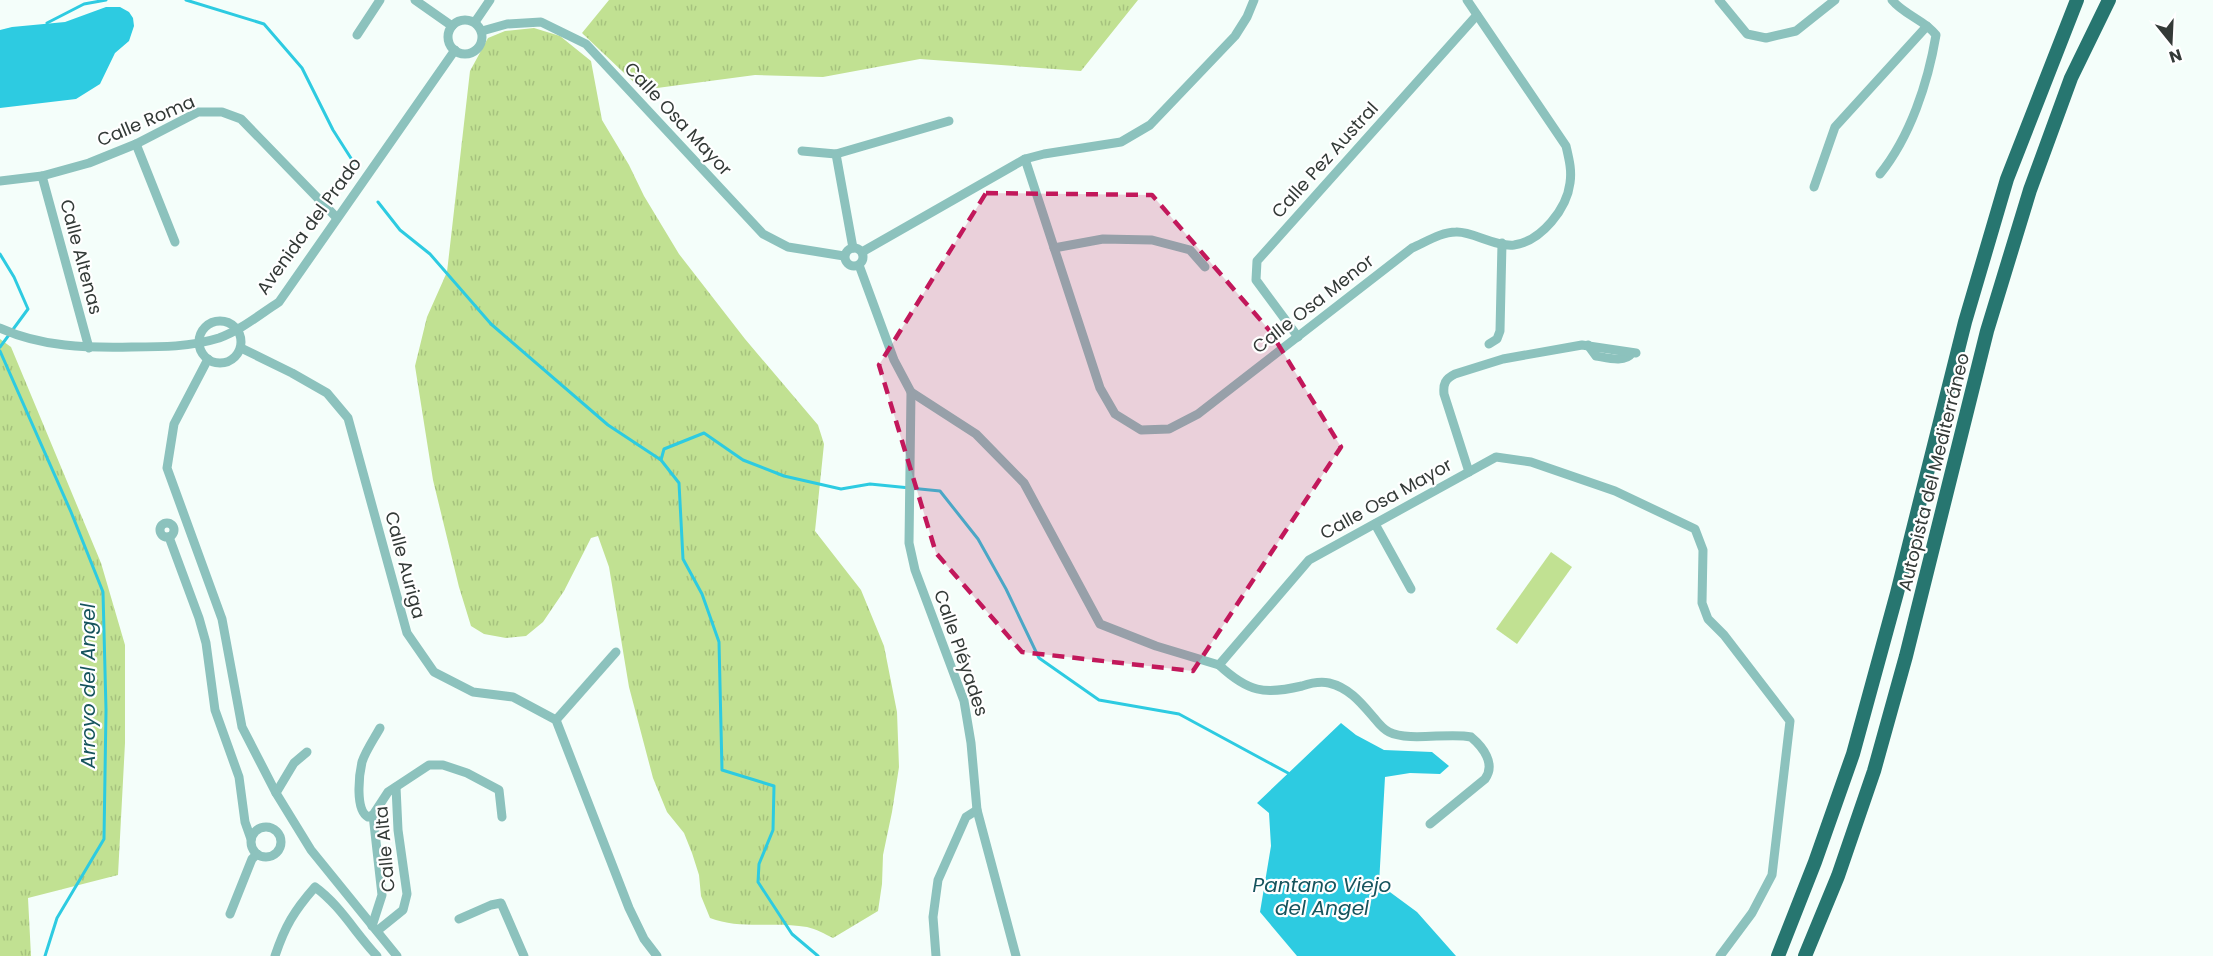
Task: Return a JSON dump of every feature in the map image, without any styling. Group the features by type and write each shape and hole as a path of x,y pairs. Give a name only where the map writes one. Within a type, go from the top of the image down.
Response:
{"highway":[{"name":"Autopista del Mediterráneo","path":"1778,956 1815,862 1853,754 1897,593 1965,322 2007,179 2077,0"},
{"name":"Autopista del Mediterráneo","path":"1805,956 1838,876 1874,771 1909,644 1987,331 2030,190 2072,78 2109,0"}],"street":[{"path":"357,35 380,0"},
{"path":"415,0 452,26"},
{"path":"475,22 490,0"},
{"path":"836,154 857,250 863,259 859,265 847,264 844,256 849,249 857,250 1025,159 1121,142 1150,125 1235,36 1254,0"},
{"name":"Calle Osa Menor","path":"1025,159 1100,388 1115,414 1141,430 1169,429 1198,414 1412,248 1436,237 1457,231 1514,245 1532,238 1547,226 1565,201 1570,183 1571,163 1566,146 1467,0"},
{"path":"1719,0 1747,34 1766,38 1796,31 1835,0"},
{"path":"1880,174 1895,156 1912,116 1932,59 1936,35 1927,26 1900,9 1892,0"},
{"name":"Calle Pez Austral","path":"1298,337 1256,280 1257,261 1477,15"},
{"path":"466,19 475,22 482,31 481,45 469,54 454,50 448,39 452,26 466,19"},
{"name":"Calle Osa Mayor","path":"482,31 507,24 541,22 586,44 763,234 788,247 844,256"},
{"path":"1814,187 1835,127 1927,26"},
{"name":"Avenida del Prado","path":"0,328 31,339 89,348 174,347 199,343 238,330 279,302 454,50"},
{"name":"Calle Roma","path":"0,181 42,176 89,163 136,144 198,112 222,112 241,119 338,218"},
{"path":"802,151 836,154 949,122"},
{"path":"136,144 175,242"},
{"name":"Calle Altenas","path":"42,176 89,348"},
{"path":"1054,248 1103,239 1152,240 1190,250 1205,267"},
{"path":"1489,344 1497,339 1500,332 1502,243"},
{"path":"859,265 894,360 911,392 976,434 1024,483 1100,624 1156,646 1219,665 1247,687 1261,691 1277,692 1318,682 1336,685 1356,697 1390,733 1442,738 1465,736 1474,740 1486,753 1489,773 1485,779 1431,824"},
{"path":"213,322 227,322 238,330 242,342 241,348 233,358 221,363 208,359 204,355 199,343 203,330 213,322"},
{"path":"1469,472 1443,394 1443,384 1448,378 1503,359 1588,345 1634,353"},
{"name":"Calle Auriga","path":"241,348 327,393 348,418 406,633 434,672 473,692 513,697 556,720"},
{"path":"208,359 174,424 167,468 222,619 242,727 276,793 311,850 397,956"},
{"name":"Calle Pléyades","path":"911,392 909,543 915,570 964,701 971,743 977,810 1016,956"},
{"name":"Calle Osa Mayor","path":"1219,665 1309,560 1496,457 1531,462 1615,491 1695,529 1703,550 1702,603 1708,619 1724,635 1790,721 1772,875 1752,913 1720,956"},
{"path":"1375,524 1411,588"},
{"path":"169,537 206,643 215,710 239,777 245,822 251,844 257,854 262,857 273,855 280,846 280,840 274,830 264,828 258,830 251,839"},
{"path":"616,652 556,720 629,908 644,939 657,956"},
{"path":"373,815 368,817 363,814 360,808 359,790 362,763 367,749 380,728"},
{"path":"276,793 294,763 307,752"},
{"path":"374,928 381,895 373,815 388,792 429,765 442,765 467,773 499,790 502,817"},
{"name":"Calle Alta","path":"374,928 403,910 407,894 398,830 396,787"},
{"path":"936,956 933,917 938,880 966,817 977,810"},
{"path":"274,830 291,817"},
{"path":"280,840 297,828"},
{"path":"230,914 252,859 257,854"},
{"path":"275,956 296,909 315,887 326,895 377,956"},
{"path":"459,919 501,903 524,956"}],"highlighted area":[{"path":"986,193 1152,195 1270,331 1341,447 1193,671 1022,652 936,553 879,365"}],"green space":[{"path":"609,0 1138,0 1081,71 920,59 823,77 755,75 642,90 582,33"},
{"path":"534,28 560,36 591,61 602,120 679,254 745,339 818,425 824,444 815,531 861,590 884,646 897,712 899,767 883,855 878,911 833,938 817,930 795,925 746,925 710,918 701,896 699,875 684,833 667,812 653,778 629,687 609,567 598,536 591,538 564,591 543,622 526,636 506,638 484,634 471,626 433,480 415,366 427,317 447,272 470,71 488,38 505,31"},
{"path":"0,339 11,347 101,563 125,645 125,743 118,875 28,898 31,956 0,956"},
{"path":"1551,552 1572,567 1517,644 1496,629"}],"water":[{"path":"106,7 120,7 129,12 134,26 129,41 115,53 100,84 76,99 0,108 0,30 65,22"},
{"name":"Pantano Viejo del Angel","path":"1341,723 1356,735 1384,750 1432,752 1449,766 1440,774 1410,773 1385,777 1379,884 1417,912 1456,956 1297,956 1260,912 1271,846 1269,813 1257,803"}],"waterway":[{"path":"47,23 84,4 106,0"},
{"path":"186,0 264,24 302,68 333,130 354,163"},
{"path":"378,202 400,230 430,254 491,324 608,425 661,460 679,483 683,559 702,594 719,642 722,770 774,786 773,830 759,864 758,882 792,934 818,956"},
{"path":"0,254 14,277 28,309 0,347"},
{"name":"Arroyo del Angel","path":"0,351 71,512 103,592 106,710 104,839 57,918 45,956"},
{"path":"661,460 664,449 704,433 743,460 784,476 841,489 870,484 940,491 978,539 1006,589 1039,658 1099,700 1179,714 1290,776"}]}
